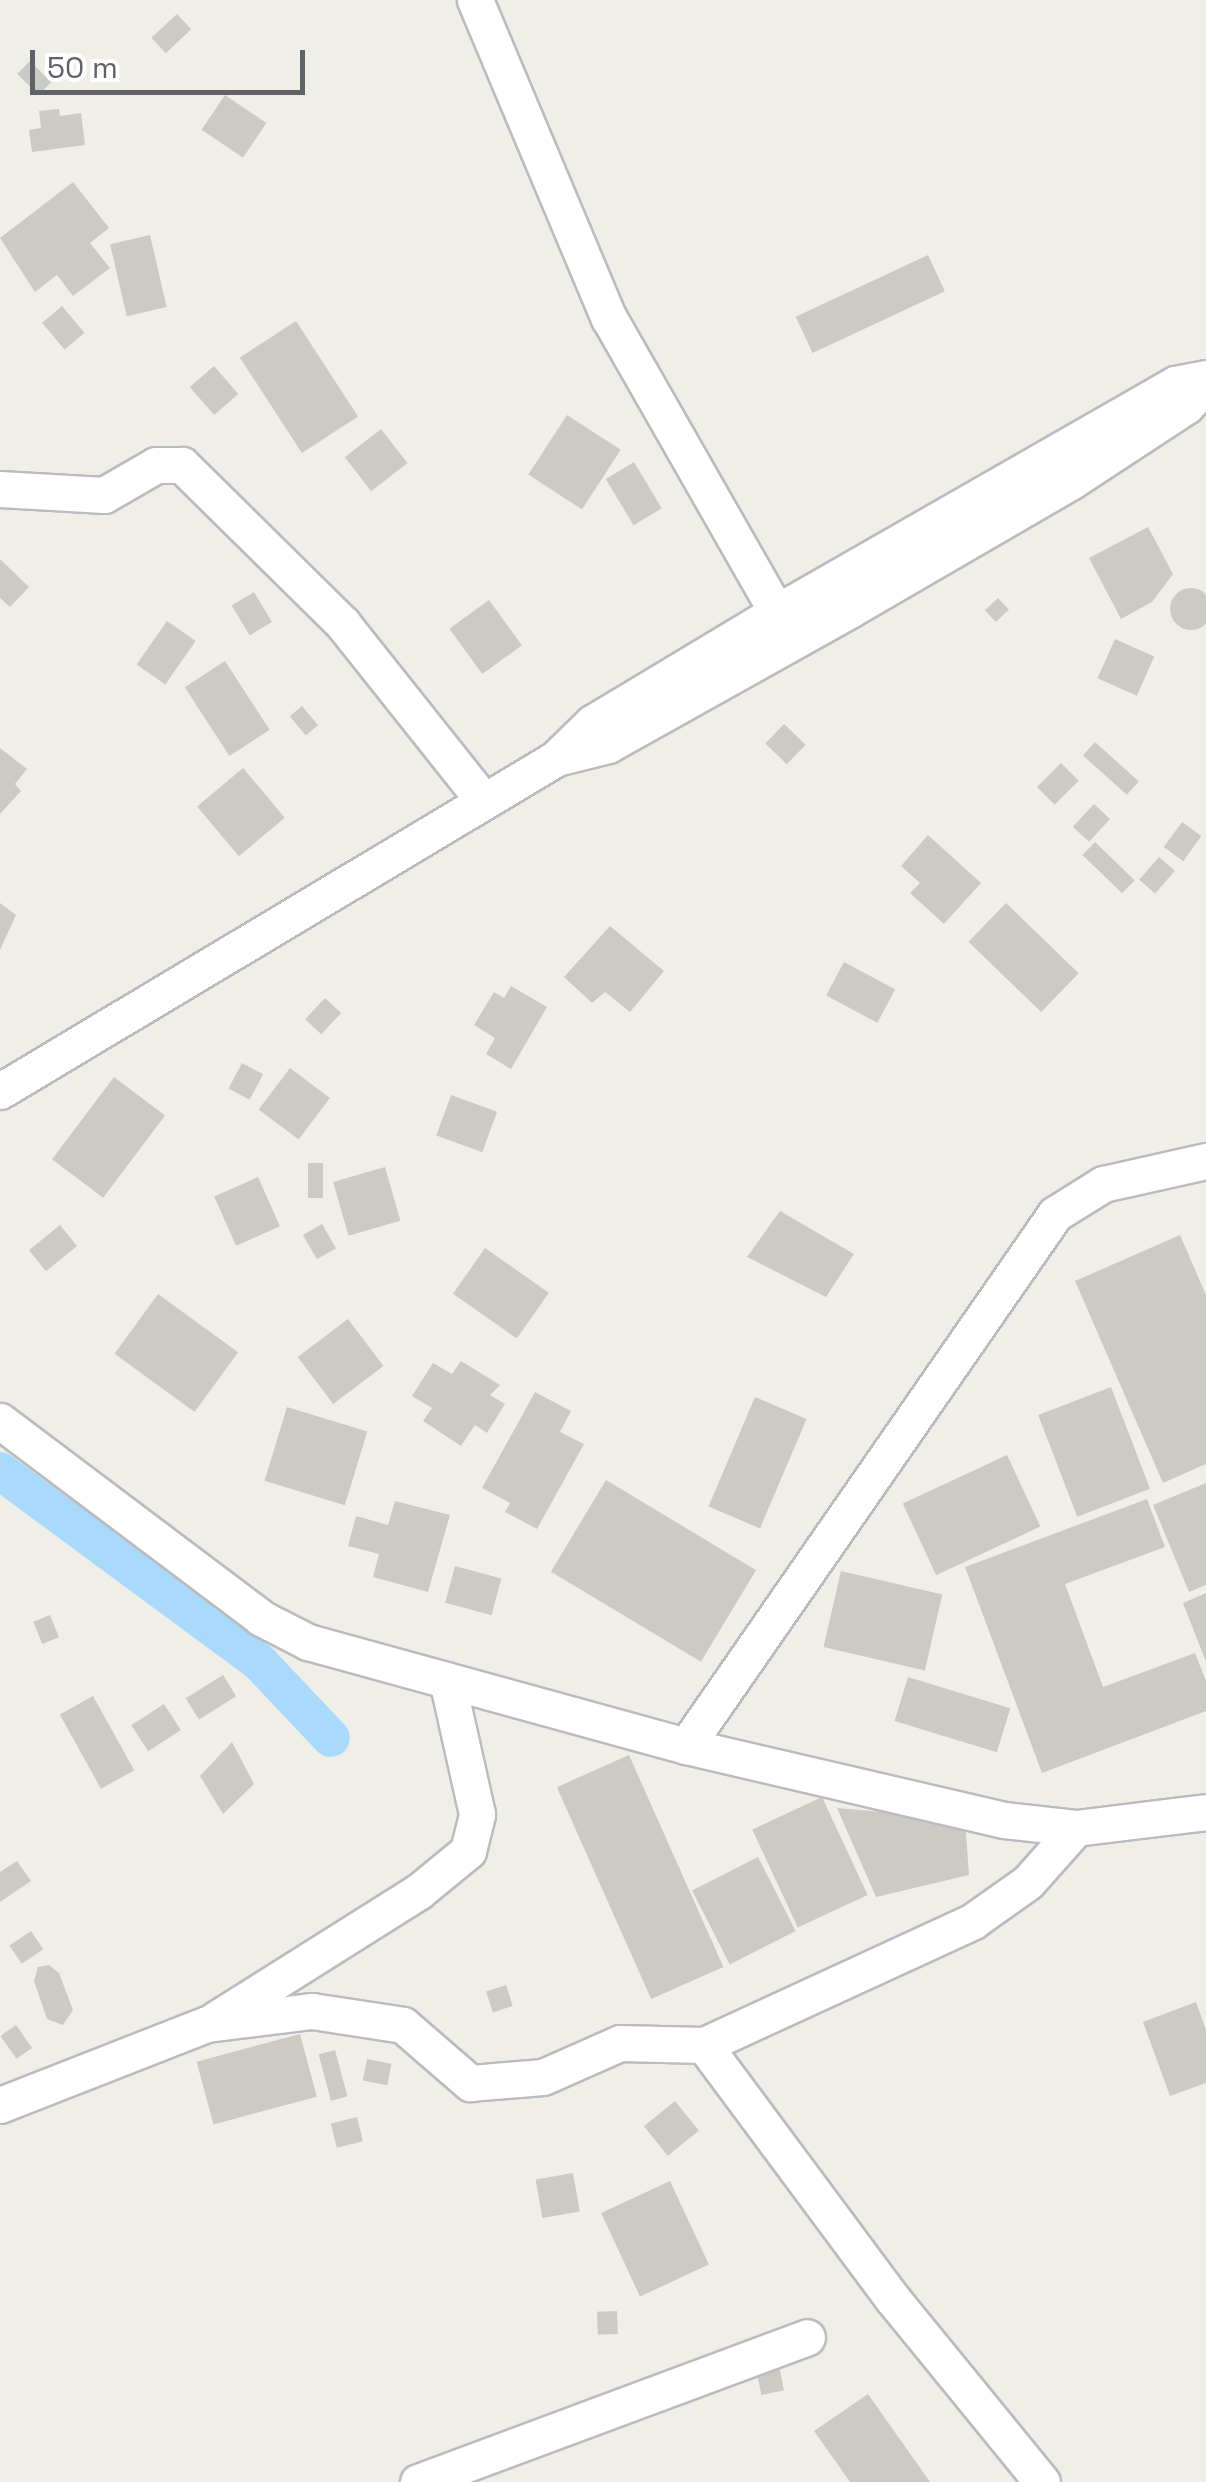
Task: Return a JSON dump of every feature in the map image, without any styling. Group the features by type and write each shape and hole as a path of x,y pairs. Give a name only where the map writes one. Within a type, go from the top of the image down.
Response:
{"street":[{"path":"475,0 608,318 777,612"},
{"path":"555,759 608,746 843,596 1062,469 1186,406 1206,382"},
{"path":"0,489 104,495 156,466 182,465 343,624 484,801"},
{"path":"0,1091 555,759 592,723 777,612 843,596"},
{"path":"686,1746 1055,1214 1104,1184 1206,1161"},
{"path":"0,1421 261,1618 308,1642 686,1746 1004,1820 1076,1828 1206,1812"},
{"path":"0,2105 207,2024 418,1892 468,1850 477,1814 447,1680"},
{"path":"207,2024 312,2011 403,2025 470,2083 501,2084 543,2077 620,2043 704,2046 974,1920 1028,1882 1076,1828"},
{"path":"704,2046 892,2298 1042,2482"},
{"path":"418,2482 807,2336"}],"building":[{"path":"177,14 191,29 166,53 151,38"},
{"path":"30,61 51,82 38,95 17,74"},
{"path":"225,95 266,123 243,158 202,130"},
{"path":"59,109 60,116 81,113 85,145 32,152 29,130 41,128 39,111"},
{"path":"73,182 109,228 90,243 110,268 73,296 57,275 35,292 0,238"},
{"path":"150,235 167,307 127,316 110,244"},
{"path":"928,255 945,291 813,353 796,317"},
{"path":"62,306 84,333 65,350 42,323"},
{"path":"296,321 358,417 302,453 240,357"},
{"path":"214,366 238,394 214,415 190,387"},
{"path":"567,415 621,450 582,509 528,475"},
{"path":"381,429 407,463 371,491 345,457"},
{"path":"634,462 662,508 634,525 606,479"},
{"path":"1148,527 1173,574 1152,602 1121,619 1089,558"},
{"path":"0,559 29,587 10,607 0,598"},
{"path":"1191,588 1206,594 1212,609 1206,624 1191,630 1176,624 1170,609 1176,594"},
{"path":"254,592 272,622 250,635 232,605"},
{"path":"998,598 1009,610 996,622 985,610"},
{"path":"489,600 522,645 482,674 449,629"},
{"path":"167,621 196,641 165,684 137,664"},
{"path":"1115,639 1154,656 1137,696 1098,678"},
{"path":"225,661 270,730 229,756 185,687"},
{"path":"302,706 318,725 306,735 290,716"},
{"path":"784,724 806,745 787,764 765,743"},
{"path":"1095,742 1139,781 1127,795 1083,755"},
{"path":"0,748 27,769 15,784 21,791 0,814"},
{"path":"1061,763 1079,781 1055,805 1037,787"},
{"path":"243,768 285,818 239,856 197,807"},
{"path":"1094,804 1110,819 1089,842 1073,827"},
{"path":"1182,822 1201,836 1183,861 1164,847"},
{"path":"928,835 981,883 944,924 910,893 920,883 901,866"},
{"path":"1095,842 1135,880 1122,893 1082,855"},
{"path":"1159,857 1175,871 1155,893 1139,880"},
{"path":"0,903 16,915 0,950"},
{"path":"1006,903 1079,973 1041,1012 968,942"},
{"path":"610,926 664,971 630,1012 605,992 592,1003 564,977"},
{"path":"844,962 895,989 877,1023 826,996"},
{"path":"511,986 547,1007 511,1069 486,1054 495,1038 474,1025 494,992 504,998"},
{"path":"325,998 341,1013 321,1034 305,1019"},
{"path":"242,1063 263,1074 250,1100 228,1089"},
{"path":"290,1068 330,1098 299,1140 259,1110"},
{"path":"114,1077 165,1116 103,1198 52,1159"},
{"path":"451,1095 497,1112 482,1152 436,1135"},
{"path":"308,1163 323,1163 323,1198 308,1198"},
{"path":"385,1167 400,1221 349,1236 333,1182"},
{"path":"258,1177 280,1226 236,1246 214,1197"},
{"path":"780,1211 854,1254 826,1297 747,1257"},
{"path":"322,1224 336,1248 317,1259 303,1235"},
{"path":"60,1225 77,1246 46,1271 29,1250"},
{"path":"1180,1235 1206,1295 1206,1464 1163,1483 1075,1281"},
{"path":"485,1248 549,1293 517,1339 453,1294"},
{"path":"158,1294 238,1352 195,1412 115,1354"},
{"path":"348,1319 384,1366 333,1404 298,1357"},
{"path":"461,1361 500,1385 490,1395 505,1404 487,1433 475,1425 461,1446 423,1421 432,1408 412,1396 433,1363 452,1374"},
{"path":"1111,1387 1150,1489 1077,1517 1038,1415"},
{"path":"535,1392 571,1411 560,1432 584,1444 537,1529 505,1512 510,1503 482,1488"},
{"path":"755,1397 807,1419 760,1528 709,1507"},
{"path":"287,1407 367,1432 345,1505 264,1481"},
{"path":"1007,1455 1040,1527 936,1575 903,1504"},
{"path":"606,1480 756,1570 701,1662 551,1572"},
{"path":"1206,1483 1206,1585 1189,1592 1153,1505"},
{"path":"1147,1499 1165,1547 1065,1584 1103,1687 1195,1653 1206,1681 1206,1711 1042,1773 965,1567"},
{"path":"395,1501 450,1515 428,1592 373,1577 379,1554 348,1546 356,1516 388,1525"},
{"path":"455,1566 501,1578 492,1615 445,1603"},
{"path":"841,1571 942,1594 925,1670 823,1647"},
{"path":"1206,1593 1206,1662 1183,1603"},
{"path":"50,1615 59,1637 42,1644 33,1622"},
{"path":"223,1675 236,1696 199,1720 186,1698"},
{"path":"908,1677 1010,1708 997,1752 895,1721"},
{"path":"93,1696 134,1770 101,1789 60,1714"},
{"path":"164,1704 181,1730 148,1751 131,1725"},
{"path":"232,1742 254,1784 223,1814 200,1776"},
{"path":"629,1755 723,1967 651,1999 557,1787"},
{"path":"822,1797 868,1895 798,1927 752,1830"},
{"path":"837,1808 965,1819 969,1875 876,1897"},
{"path":"758,1857 796,1931 730,1965 692,1891"},
{"path":"17,1861 31,1881 0,1902 0,1872"},
{"path":"31,1931 43,1949 22,1964 9,1946"},
{"path":"49,1965 59,1973 73,2010 63,2025 47,2019 34,1981 38,1967"},
{"path":"506,1985 513,2006 493,2012 486,1991"},
{"path":"1196,2002 1206,2030 1206,2083 1170,2096 1143,2022"},
{"path":"16,2025 32,2048 16,2059 0,2036"},
{"path":"300,2034 317,2097 213,2124 197,2062"},
{"path":"335,2050 347,2096 331,2101 319,2054"},
{"path":"367,2059 392,2064 387,2085 363,2081"},
{"path":"675,2101 699,2131 668,2156 644,2126"},
{"path":"357,2117 363,2141 337,2148 331,2124"},
{"path":"573,2173 580,2211 542,2218 536,2180"},
{"path":"670,2181 709,2264 640,2296 601,2213"},
{"path":"617,2311 618,2334 598,2335 597,2312"},
{"path":"779,2365 784,2391 761,2395 756,2369"},
{"path":"868,2394 930,2482 850,2482 814,2431"}],"waterway":[{"path":"0,1471 260,1663 331,1738"}]}
